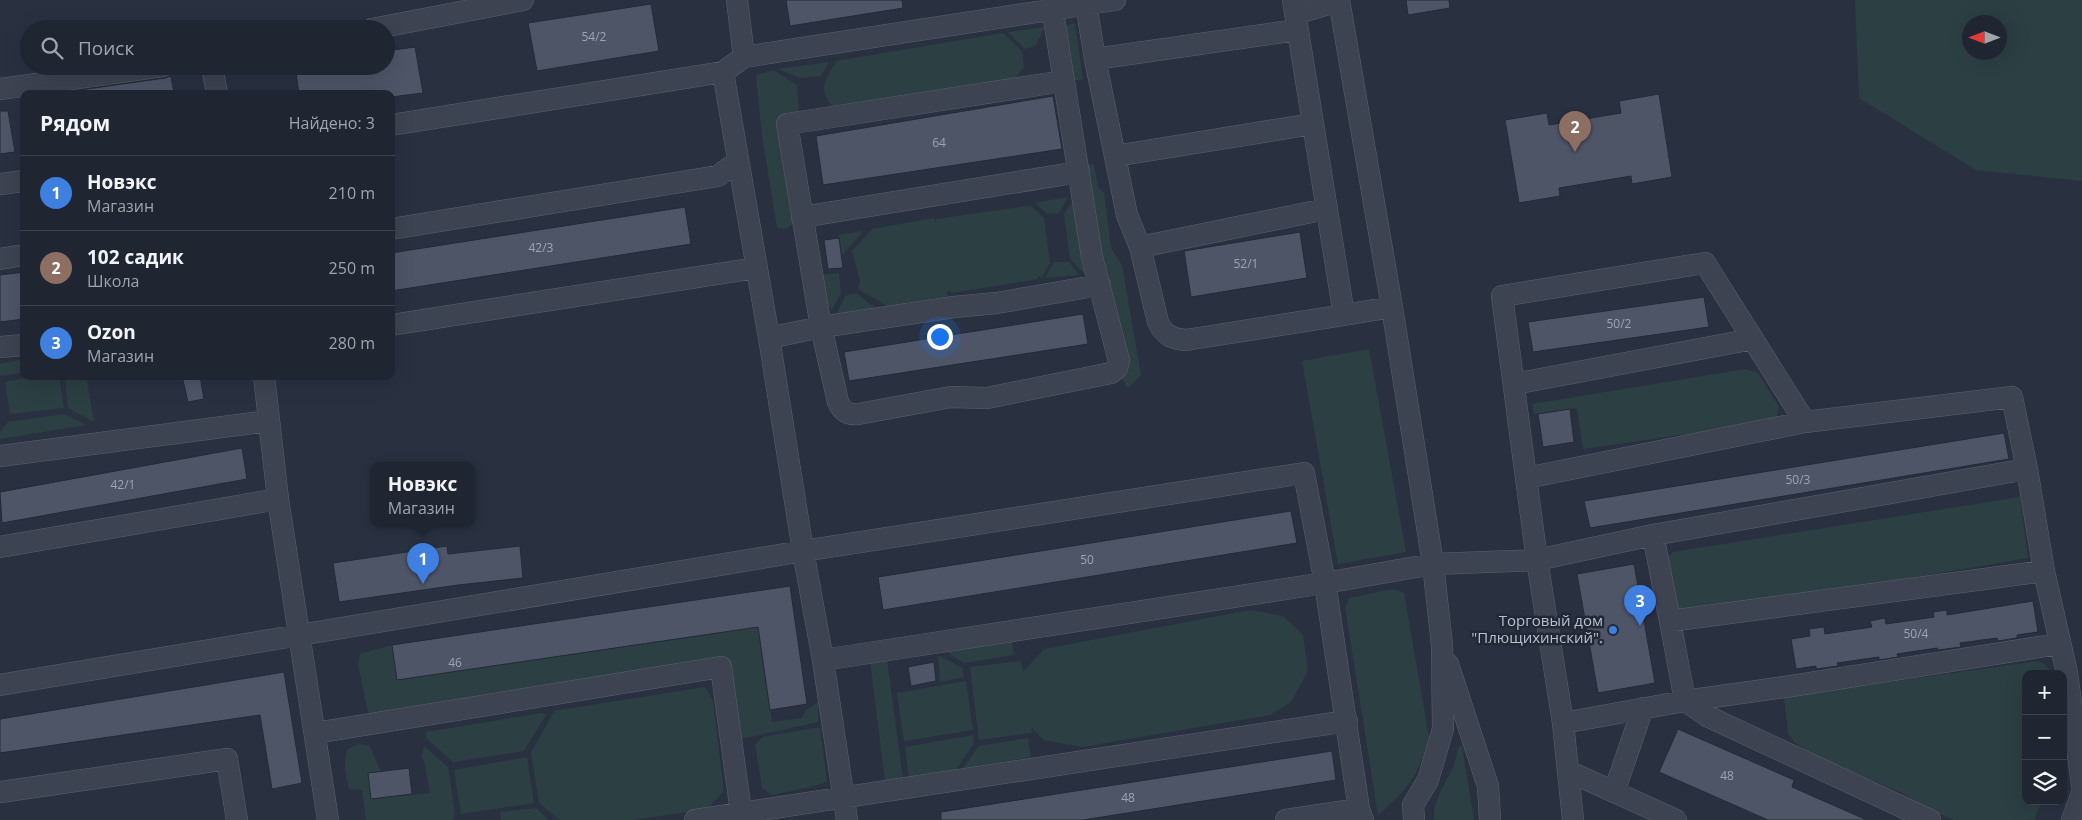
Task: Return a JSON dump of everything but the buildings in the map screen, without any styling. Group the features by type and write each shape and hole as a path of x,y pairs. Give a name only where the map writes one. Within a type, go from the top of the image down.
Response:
{"street":[{"path":"395,25 523,0"},
{"path":"737,0 744,57"},
{"path":"395,124 723,72 744,57 1051,4 1086,4 1115,0"},
{"path":"1095,59 1295,15 1339,0 1392,307 1433,564 1442,646 1443,729 1428,780 1414,812 1396,820"},
{"path":"1051,4 1064,81 1079,172 1092,257 1119,361 1114,371 987,398 951,397 853,414 846,412 842,409 837,397 820,327 787,124 1064,81"},
{"path":"1086,4 1095,59 1127,215 1140,247 1158,322 1164,332 1174,338 1186,340 1392,307"},
{"path":"1295,15 1344,315"},
{"path":"723,72 769,338 802,551 823,660 847,820"},
{"path":"0,89 99,75"},
{"path":"214,75 216,90"},
{"path":"1115,156 1312,124"},
{"path":"395,227 718,176 738,161"},
{"path":"802,216 1079,172"},
{"path":"0,184 20,182"},
{"path":"1140,247 1326,210"},
{"path":"0,259 20,256"},
{"path":"1573,820 1563,723 1537,560 1502,296 1705,263 1805,422"},
{"path":"395,324 756,268"},
{"path":"769,338 820,327 954,306 997,303 1100,285"},
{"path":"1514,384 1753,339"},
{"path":"0,347 20,345"},
{"path":"264,380 278,499 328,820"},
{"path":"1526,478 1805,422 2012,397 2059,644 2075,676 2082,786"},
{"path":"0,456 269,422"},
{"path":"823,660 1325,583 1433,564 1537,560 1653,535 2027,468"},
{"path":"0,685 802,551 1304,473 1325,583 1361,814 1286,820"},
{"path":"0,547 278,499"},
{"path":"1653,535 1685,701 1707,716 1930,820"},
{"path":"1670,621 2044,571"},
{"path":"1563,723 1685,701 2059,644"},
{"path":"1442,646 1488,786 1490,820"},
{"path":"315,733 721,667 741,812"},
{"path":"1614,792 1643,708"},
{"path":"695,820 1347,721"},
{"path":"0,792 227,759 237,820"},
{"path":"1568,771 1676,820"},
{"path":"2072,820 2082,793"}],"green space":[{"path":"1855,0 2082,0 2082,181 1976,170 1859,98"},
{"path":"1075,23 1083,80 1075,80 1066,25"},
{"path":"1045,27 1035,46 1025,49 1008,32"},
{"path":"1003,33 1022,51 1024,67 1009,86 839,114 825,94 824,89 827,77 836,61"},
{"path":"829,62 821,76 800,78 778,69"},
{"path":"774,70 797,85 799,110 786,130 794,223 787,229 777,228 762,135 756,75"},
{"path":"1085,164 1094,165 1098,187 1104,193 1111,248 1122,265 1141,375 1128,388 1122,379 1122,367 1103,273"},
{"path":"1076,196 1090,271 1085,274 1070,259 1064,214"},
{"path":"1068,197 1059,213 1047,214 1035,203"},
{"path":"1029,204 1044,218 1050,263 1041,279 1038,276 1038,279 951,293 947,291 948,296 887,306 858,289 860,281 852,251 872,229 934,218 936,223 936,219 1029,207"},
{"path":"861,231 861,234 842,255 839,235"},
{"path":"1054,262 1069,262 1079,275 1045,278"},
{"path":"839,273 841,293 832,310 827,303 822,275"},
{"path":"856,293 877,309 837,313 845,296"},
{"path":"1369,349 1406,552 1338,564 1302,361"},
{"path":"20,360 20,373 2,376 0,375 0,364"},
{"path":"1746,369 1758,373 1779,407 1776,419 1770,422 1583,449 1577,408 1534,414 1532,404"},
{"path":"20,379 60,380 64,408 10,414 5,382"},
{"path":"65,380 87,380 94,422 68,408"},
{"path":"64,414 86,425 0,439 0,432 8,422"},
{"path":"2020,497 2028,558 1846,589 1682,611 1673,604 1665,560 1673,552"},
{"path":"1393,589 1404,593 1429,737 1421,762 1411,781 1397,798 1378,815 1345,607 1349,598"},
{"path":"1250,610 1283,616 1303,635 1308,671 1291,702 1270,715 1082,747 1044,740 1031,727 1032,733 979,740 970,667 1021,661 1023,672 1044,649"},
{"path":"758,627 772,722 802,718 806,710 818,702 818,722 732,741 721,667 375,719 368,711 358,665 360,654 392,645 397,680"},
{"path":"1011,636 1014,655 964,663 942,649"},
{"path":"938,655 963,668 964,677 940,682"},
{"path":"887,659 903,779 885,781 870,661"},
{"path":"2038,661 2049,670 2022,670 2022,805 2040,805 2034,820 1954,820 1930,810 1900,792 1811,754 1794,742 1788,733 1784,697"},
{"path":"966,681 973,730 904,741 897,693"},
{"path":"705,687 713,701 724,791 707,809 633,820 560,820 539,803 531,753 554,711"},
{"path":"542,713 546,715 524,751 453,762 426,738 426,732"},
{"path":"820,728 827,782 772,795 762,788 755,744 763,737"},
{"path":"973,735 974,743 956,770 909,778 905,747"},
{"path":"1028,738 1031,757 963,768 979,746"},
{"path":"359,744 370,746 381,772 372,799 430,793 424,760 421,759 424,746 448,767 455,814 453,820 366,820 362,790 349,789 345,769 348,749"},
{"path":"1462,746 1474,820 1434,820 1434,810 1440,792 1453,766 1458,748"},
{"path":"527,757 534,803 461,814 454,770"},
{"path":"536,808 549,820 501,820 500,812"}],"place":[{"name":"102 садик","path":"1575,152"},
{"name":"Новэкс","path":"423,584"},
{"name":"Ozon","path":"1640,626"},
{"name":"Торговый дом \"Плющихинский\".","path":"1613,630"}]}
